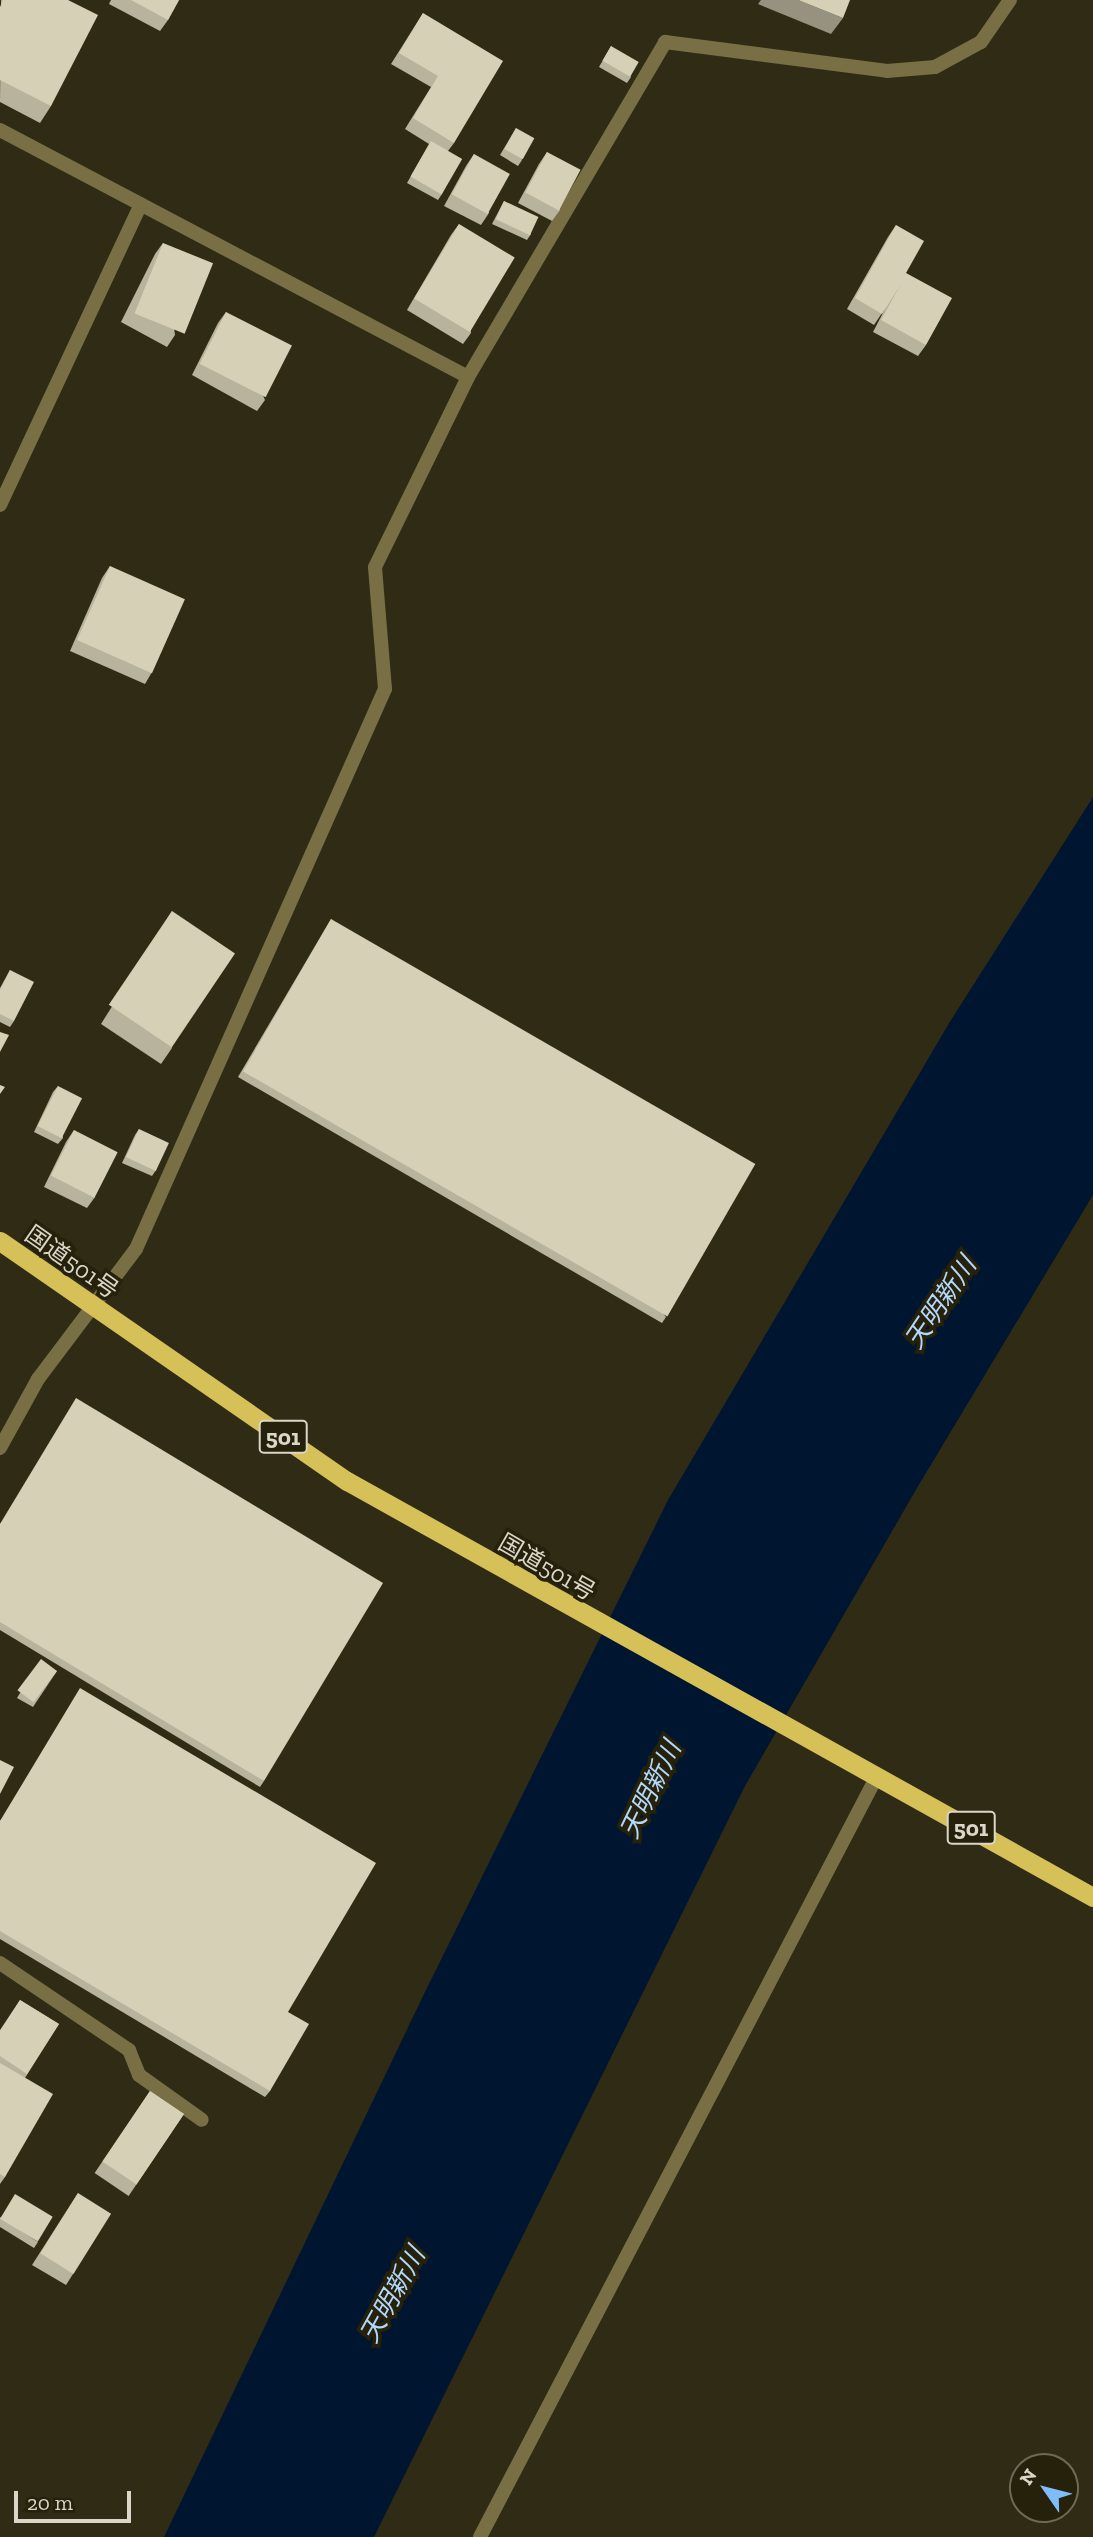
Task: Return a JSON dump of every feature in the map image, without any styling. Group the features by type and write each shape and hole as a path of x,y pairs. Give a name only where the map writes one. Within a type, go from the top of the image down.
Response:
{"highway":[{"name":"国道501号","path":"0,1241 347,1481 578,1614 849,1758 1093,1897"}],"street":[{"path":"0,1448 38,1379 136,1249 385,689 375,567 468,377 665,42 887,71 935,67 981,42 1010,0"},
{"path":"0,130 468,377"},
{"path":"0,505 141,204"},
{"path":"480,2537 877,1776"},
{"path":"0,1963 129,2050 139,2075 202,2120"}],"water":[{"name":"天明新川","path":"1093,797 1093,1195 917,1488 745,1786 374,2537 164,2537 424,1994 668,1500 951,1020"}],"building":[{"path":"3,0 68,0 98,15 51,106 0,80 0,7"},
{"path":"131,0 179,0 168,20"},
{"path":"798,0 850,0 843,18"},
{"path":"423,13 503,61 454,143 413,118 438,76 399,53"},
{"path":"611,46 639,62 630,77 602,61"},
{"path":"516,128 534,138 523,159 504,149"},
{"path":"431,141 462,159 442,195 410,177"},
{"path":"547,152 581,170 559,210 525,193"},
{"path":"474,154 510,174 488,214 452,194"},
{"path":"504,201 538,217 530,235 496,219"},
{"path":"459,224 515,257 470,332 414,299"},
{"path":"896,225 924,241 906,273 952,298 926,345 881,320 901,284 882,314 855,298"},
{"path":"163,243 213,263 185,334 135,313"},
{"path":"226,312 292,346 266,397 200,364"},
{"path":"110,566 185,599 152,673 77,640"},
{"path":"172,911 235,953 172,1047 109,1005"},
{"path":"331,919 755,1164 667,1316 243,1071"},
{"path":"10,970 34,982 14,1021 0,1014 0,990"},
{"path":"0,1032 9,1035 0,1052"},
{"path":"58,1086 82,1098 62,1138 38,1126"},
{"path":"139,1129 169,1143 156,1171 126,1157"},
{"path":"74,1130 118,1152 95,1198 51,1175"},
{"path":"76,1398 383,1583 264,1781 0,1622 0,1524"},
{"path":"41,1659 57,1671 34,1702 18,1690"},
{"path":"80,1688 376,1863 288,2012 309,2024 270,2091 0,1931 0,1821"},
{"path":"0,1760 14,1767 0,1794"},
{"path":"20,2000 59,2024 27,2074 0,2056 0,2031"},
{"path":"0,2063 53,2094 5,2177 0,2174"},
{"path":"150,2091 184,2114 136,2184 102,2161"},
{"path":"78,2193 111,2214 73,2274 40,2253"},
{"path":"15,2194 53,2217 38,2242 0,2219"}]}
